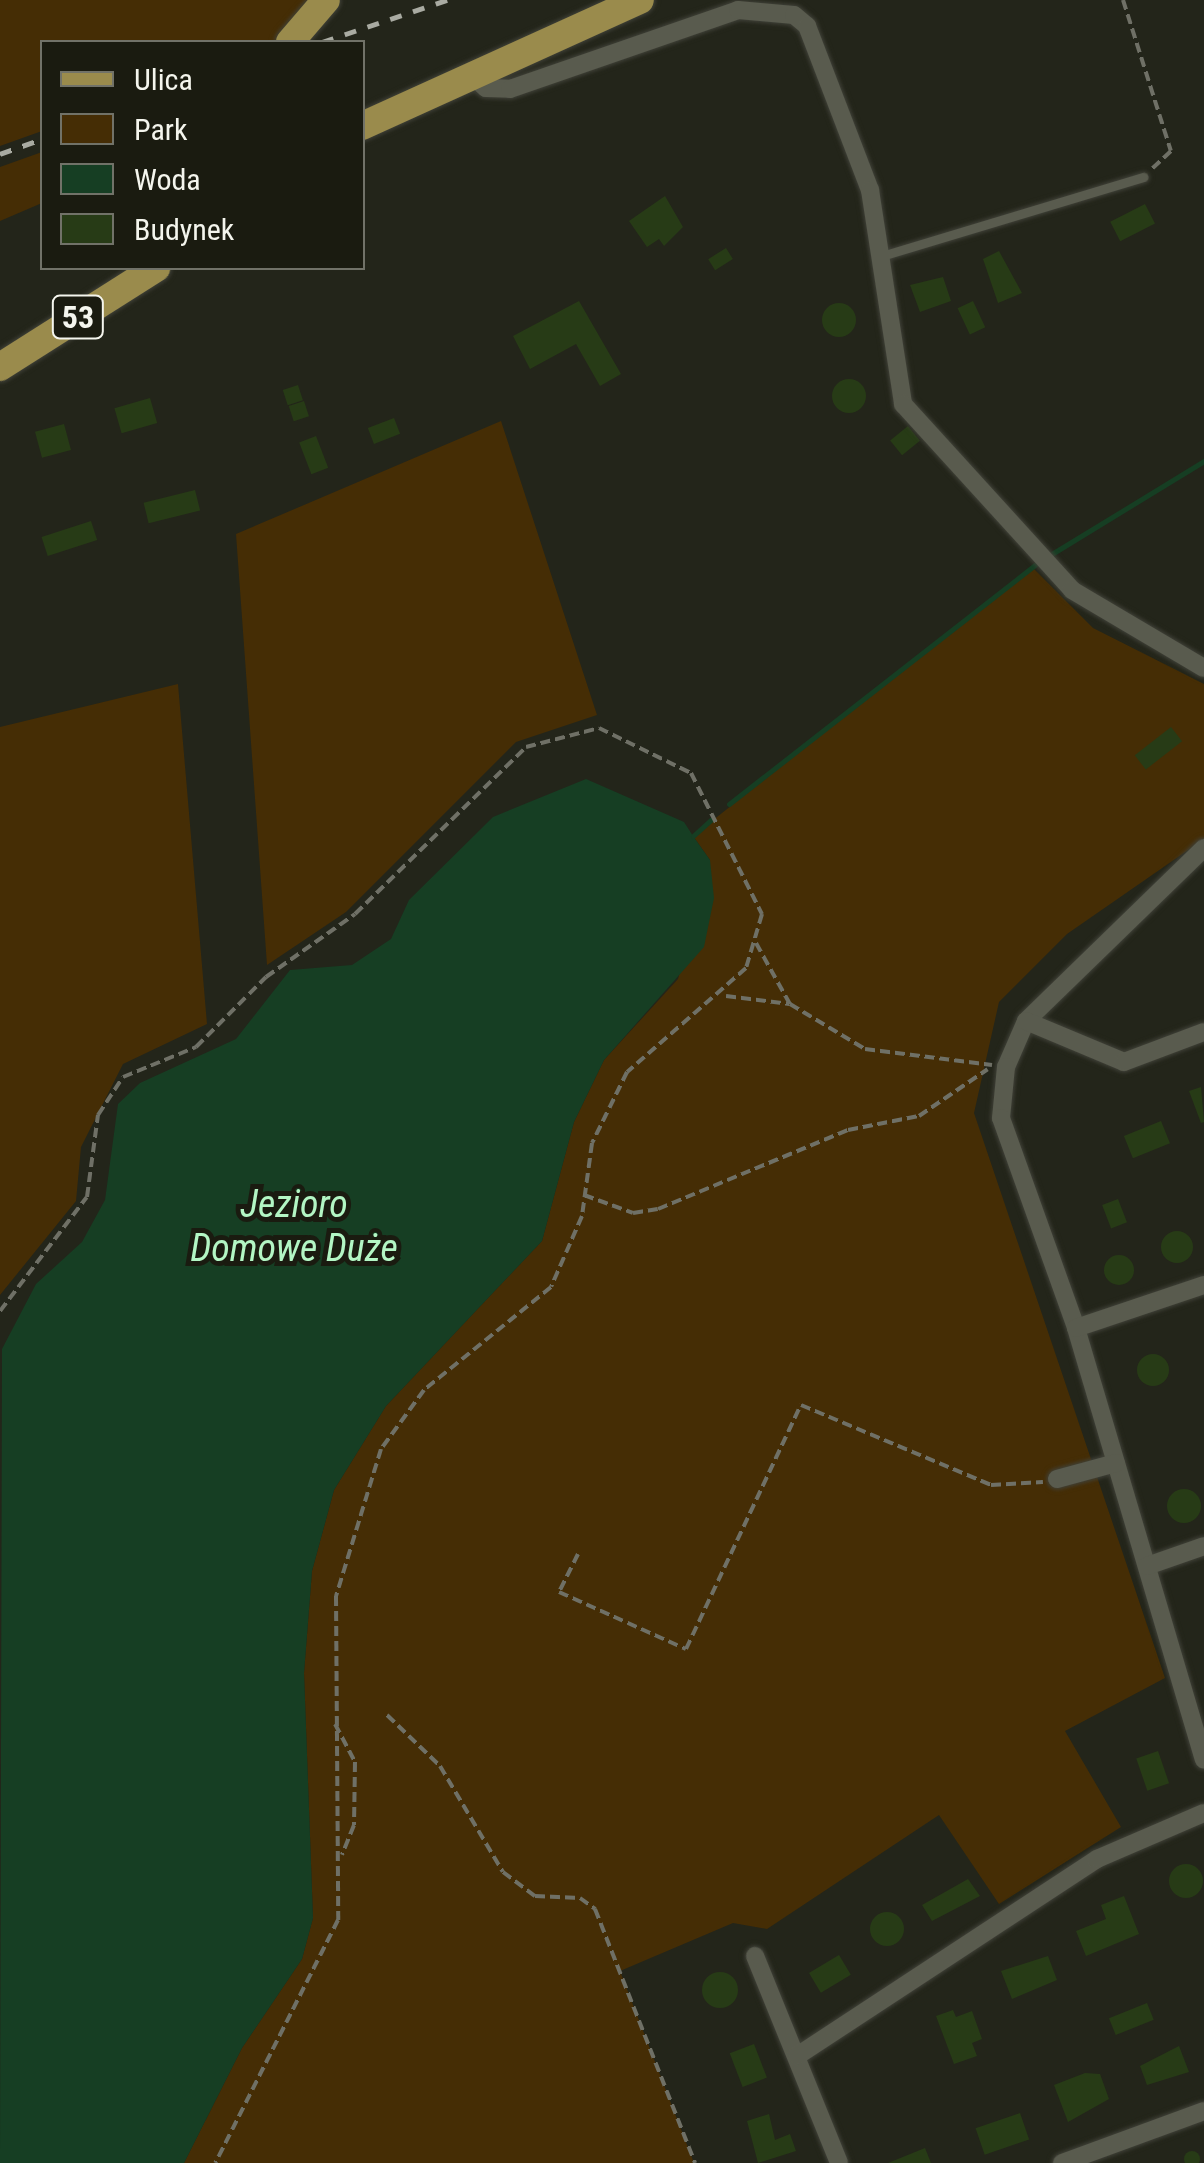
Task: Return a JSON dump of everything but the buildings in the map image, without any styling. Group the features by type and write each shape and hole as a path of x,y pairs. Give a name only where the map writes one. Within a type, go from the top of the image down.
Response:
{"main road":[{"path":"292,40 326,0"},
{"path":"365,125 640,0"},
{"path":"365,139 471,75"},
{"name":"53","path":"0,348 120,270"},
{"name":"53","path":"0,366 153,270"}],"street":[{"path":"471,75 486,88 510,89 716,15 794,16 817,40 885,254 903,404 1072,590 1204,668"},
{"path":"1204,848 1026,1021 1000,1066 1001,1118 1076,1328 1204,1759"},
{"path":"1026,1021 1124,1062 1204,1032"},
{"path":"1076,1328 1204,1285"},
{"path":"1057,1479 1116,1463"},
{"path":"1147,1566 1204,1546"},
{"path":"797,2056 1097,1859 1204,1813"},
{"path":"755,1956 840,2163"},
{"path":"1062,2163 1204,2111"}],"lane":[{"path":"885,254 1144,177"}],"path":[{"path":"1123,0 1170,151 1144,177"},
{"path":"0,1311 87,1197 98,1116 123,1077 196,1047 266,977 355,914 526,747 599,728 673,757 756,894 755,940 724,996 627,1072 592,1143 584,1195 552,1287 424,1390 381,1449 336,1596 335,1724 342,1855 330,1946 215,2163"},
{"path":"755,940 790,1004"},
{"path":"724,996 790,1004 865,1049 1000,1066"},
{"path":"584,1195 633,1213 658,1209 848,1130 919,1116 1000,1066"},
{"path":"578,1554 558,1592 686,1649 801,1405 991,1485 1057,1479"},
{"path":"387,1715 440,1766 502,1872 534,1896 580,1898 596,1909 695,2163"},
{"path":"335,1724 355,1762 354,1825 342,1855"}],"green space":[{"path":"0,0 312,0 278,40 40,40 40,132 0,146"},
{"path":"40,153 40,204 0,221 0,167"},
{"path":"501,421 597,715 516,742 346,912 267,965 236,534"},
{"path":"1032,567 1093,628 1204,684 1204,839 1067,934 999,1002 974,1113 1165,1678 1065,1731 1121,1827 999,1904 939,1815 767,1929 733,1923 620,1971 694,2163 184,2163 242,2048 302,1959 313,1918 304,1673 312,1571 334,1490 386,1406 542,1241 574,1122 604,1060 678,979 710,860 693,836"},
{"path":"178,684 207,1024 123,1064 81,1147 76,1201 0,1295 0,727"}],"water":[{"name":"Jezioro Domowe Duże","path":"586,779 684,822 710,860 714,898 704,947 604,1060 574,1122 542,1241 386,1406 334,1490 312,1571 304,1673 313,1918 302,1959 242,2048 184,2163 0,2163 2,1349 36,1284 82,1242 105,1200 118,1104 140,1083 236,1039 290,970 352,965 391,939 409,900 493,817"}],"waterway":[{"path":"1050,555 1204,461"},
{"path":"729,804 1037,563"},
{"path":"693,836 711,820"}],"railway":[{"path":"328,40 447,0"},
{"path":"0,154 40,140"}]}
